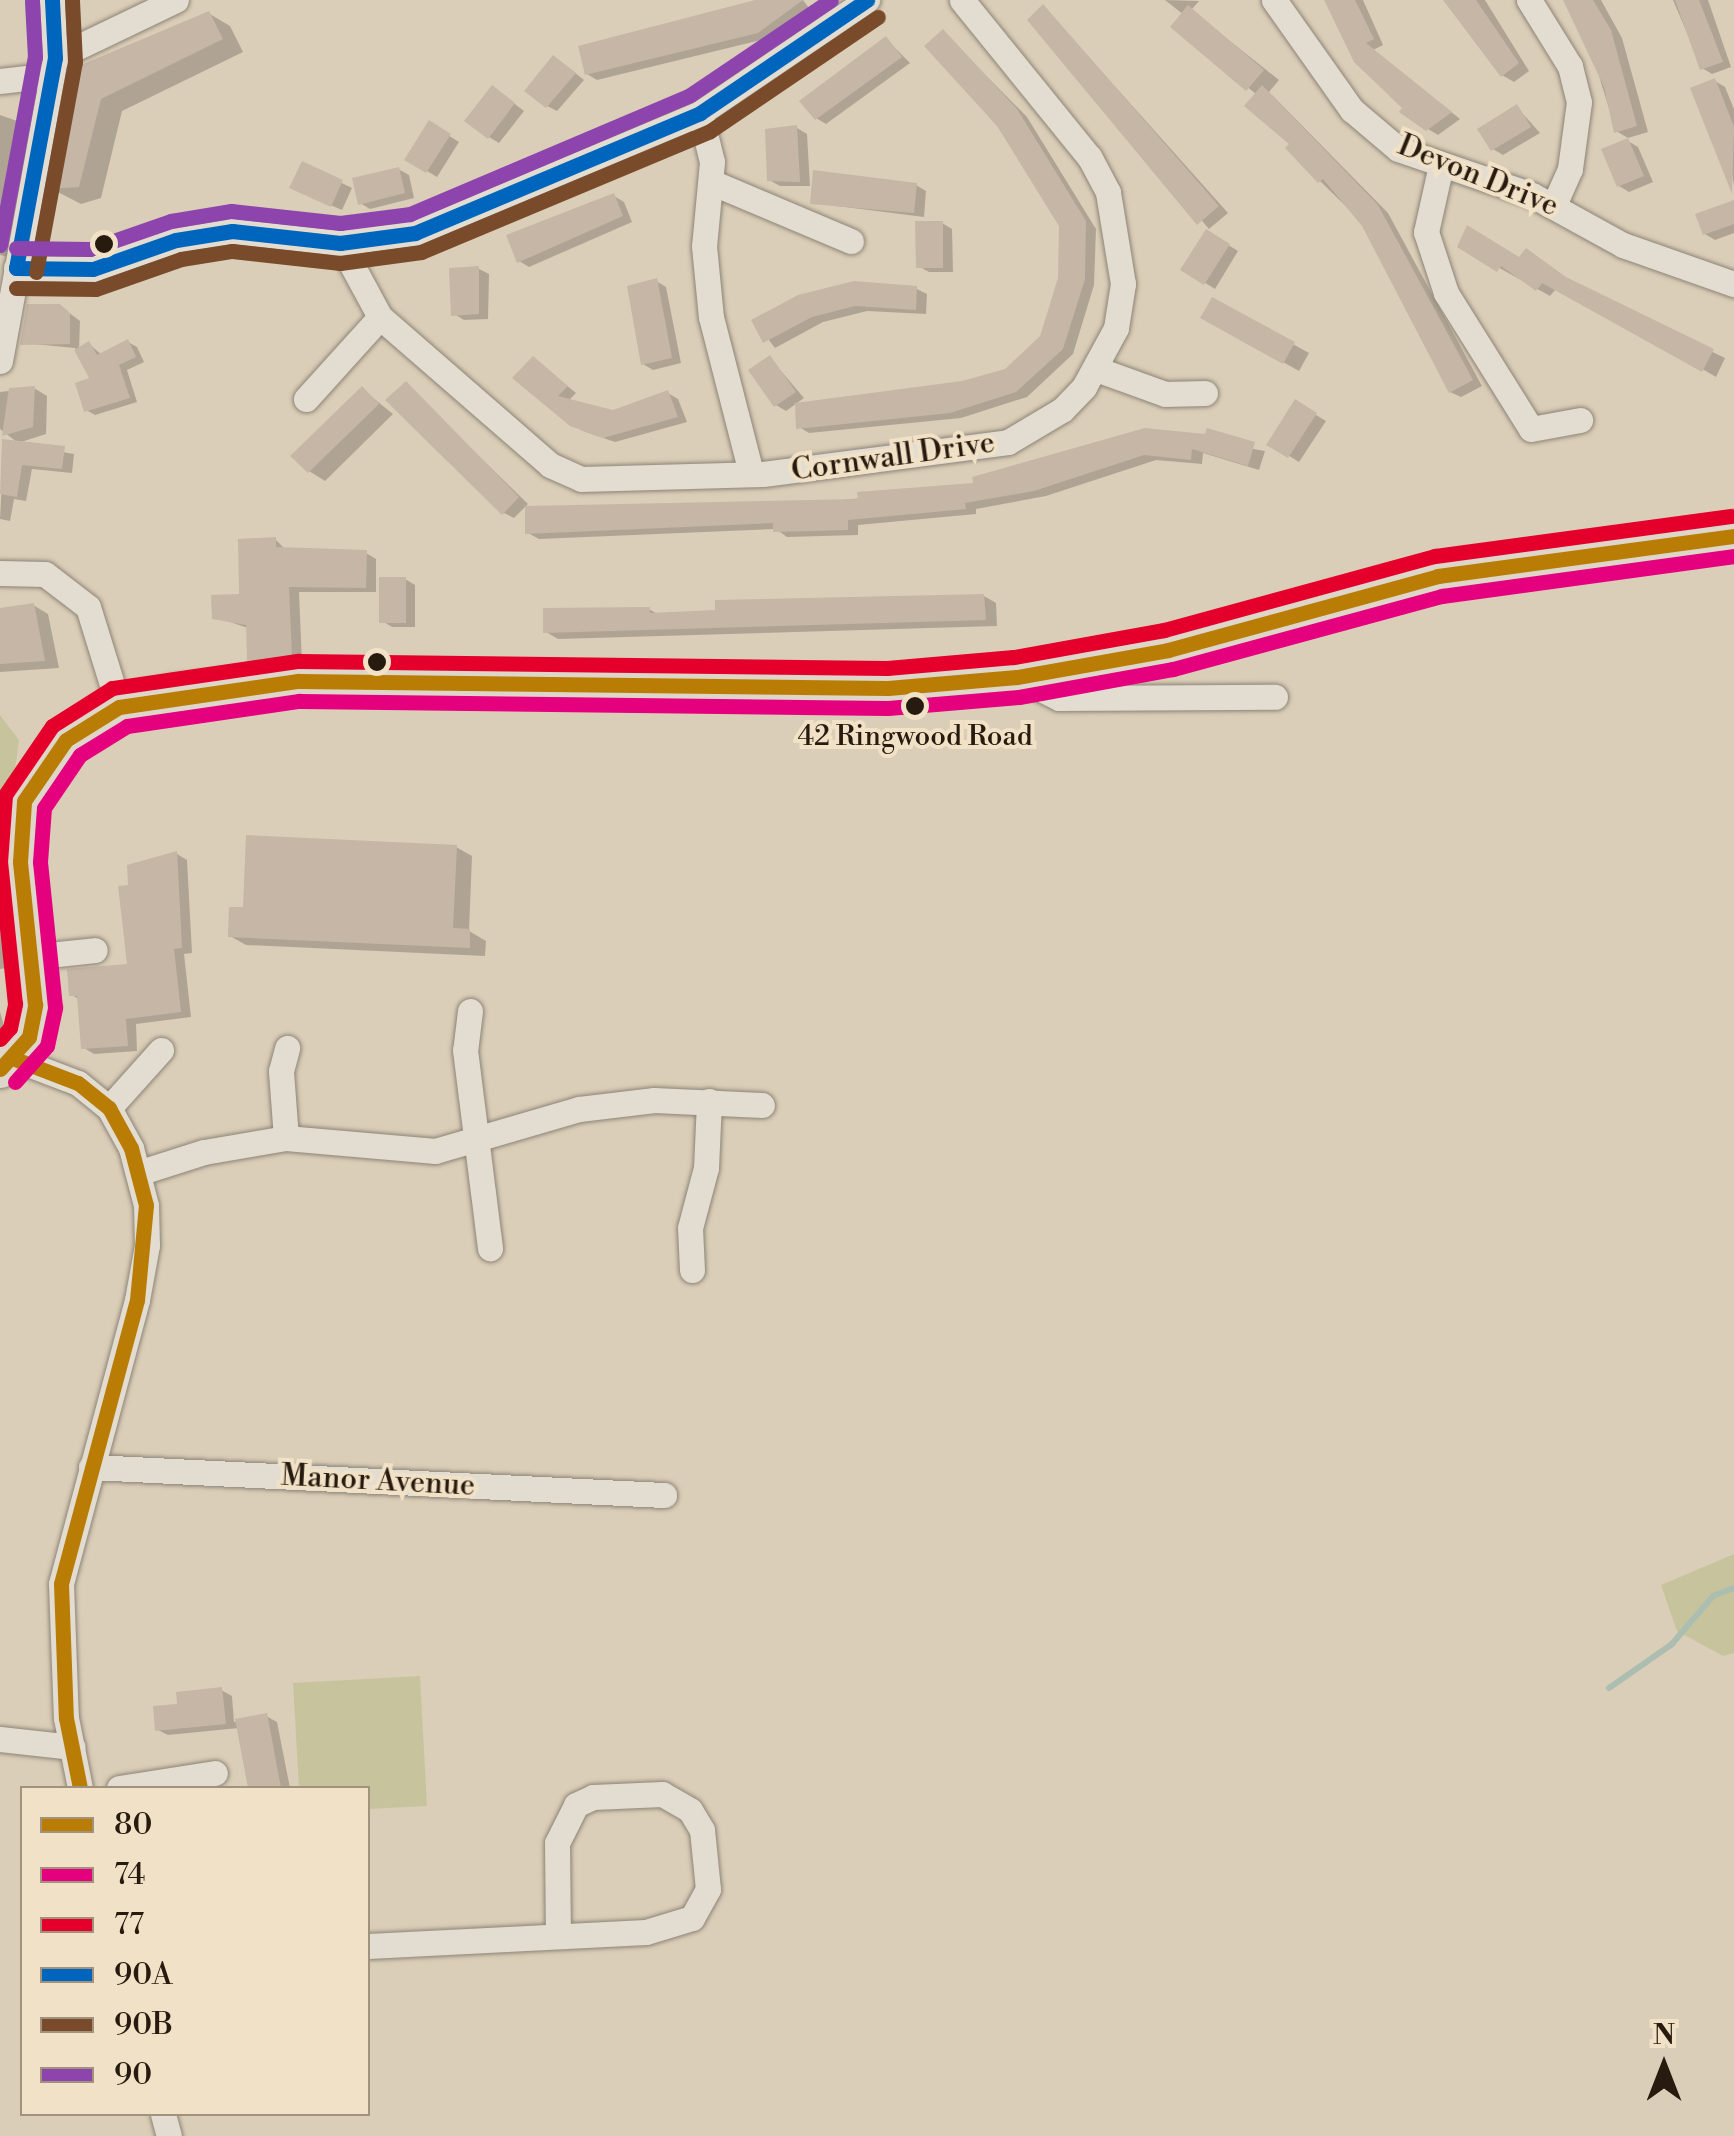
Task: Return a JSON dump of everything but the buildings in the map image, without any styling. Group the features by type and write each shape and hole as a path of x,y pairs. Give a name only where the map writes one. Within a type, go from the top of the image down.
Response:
{"highway":[{"path":"8,1064 29,1037 35,1005 30,957 10,862 12,812 66,740 119,707 176,694 298,681 870,688 1017,677 1168,650 1438,576 1734,536"}],"street":[{"path":"0,361 9,279 53,67 52,0"},
{"path":"0,81 53,67 176,0"},
{"path":"9,279 93,269 176,240 232,232 340,243 415,233 700,112 867,0"},
{"name":"Cornwall Drive","path":"340,243 380,317 550,465 582,479 751,474 912,460 1008,442 1062,410 1096,369 1116,328 1123,284 1108,192 1063,118 962,0"},
{"name":"Devon Drive","path":"1274,0 1352,110 1398,149 1554,205 1622,245 1734,284"},
{"path":"1528,0 1570,66 1580,102 1570,169 1554,205"},
{"path":"700,112 711,182 704,246 711,317 751,474"},
{"path":"1441,166 1426,210 1430,262 1531,430 1580,420"},
{"path":"711,182 851,241"},
{"path":"306,398 380,317"},
{"path":"1096,369 1165,394 1204,393"},
{"path":"0,572 44,574 88,608 119,707"},
{"path":"1017,677 1058,698 1275,697"},
{"path":"30,957 95,950"},
{"path":"470,1011 465,1050 481,1141 490,1248"},
{"path":"286,1138 280,1071 287,1048"},
{"path":"109,1108 161,1050"},
{"path":"8,1064 78,1083 109,1108 138,1173 147,1245 61,1584 73,1747 80,1786"},
{"path":"692,1270 690,1228 706,1168 708,1102"},
{"path":"138,1173 204,1152 286,1138 434,1151 481,1141 580,1109 708,1102 762,1105"},
{"name":"Manor Avenue","path":"92,1467 664,1494"},
{"path":"0,1739 73,1747"},
{"path":"132,1786 215,1773"},
{"path":"370,1946 646,1932 692,1918 708,1888 702,1830 690,1810 662,1794 593,1797 576,1805 557,1844 558,1936"}],"shaded area":[{"path":"0,715 19,740 13,785 0,808"},
{"path":"1734,1554 1734,1653 1723,1656 1677,1631 1661,1585"},
{"path":"420,1676 427,1806 370,1809 370,1786 299,1786 293,1683"}],"waterway":[{"path":"1609,1688 1672,1644 1713,1596 1734,1588"}],"transit line":[{"name":"90A","path":"16,268 55,58 52,0"},
{"name":"90B","path":"36,272 75,62 72,0"},
{"name":"90","path":"16,248 90,249 171,221 231,211 340,223 410,214 690,95 831,0"},
{"name":"90A","path":"16,268 93,269 176,240 232,231 340,243 415,233 700,113 867,0"},
{"name":"90","path":"0,245 35,57 32,1"},
{"name":"90B","path":"16,288 96,289 181,259 232,251 340,263 421,252 710,131 878,17"},
{"name":"77","path":"0,1039 10,1028 15,1004 0,862 5,795 52,726 112,688 298,661 887,668 1014,657 1164,630 1435,556 1731,516"},
{"name":"80","path":"0,1069 29,1037 35,1005 20,862 24,801 66,740 119,707 298,681 888,688 1017,677 1168,650 1438,576 1734,536"},
{"name":"74","path":"15,1082 47,1046 55,1007 40,862 44,808 80,755 127,726 299,701 888,708 1019,697 1173,669 1442,596 1734,556"},
{"name":"80","path":"15,1059 78,1083 109,1108 131,1148 146,1205 137,1300 61,1584 66,1718 80,1786"}],"place":[{"name":"42 Ringwood Road","path":"915,706"}]}
